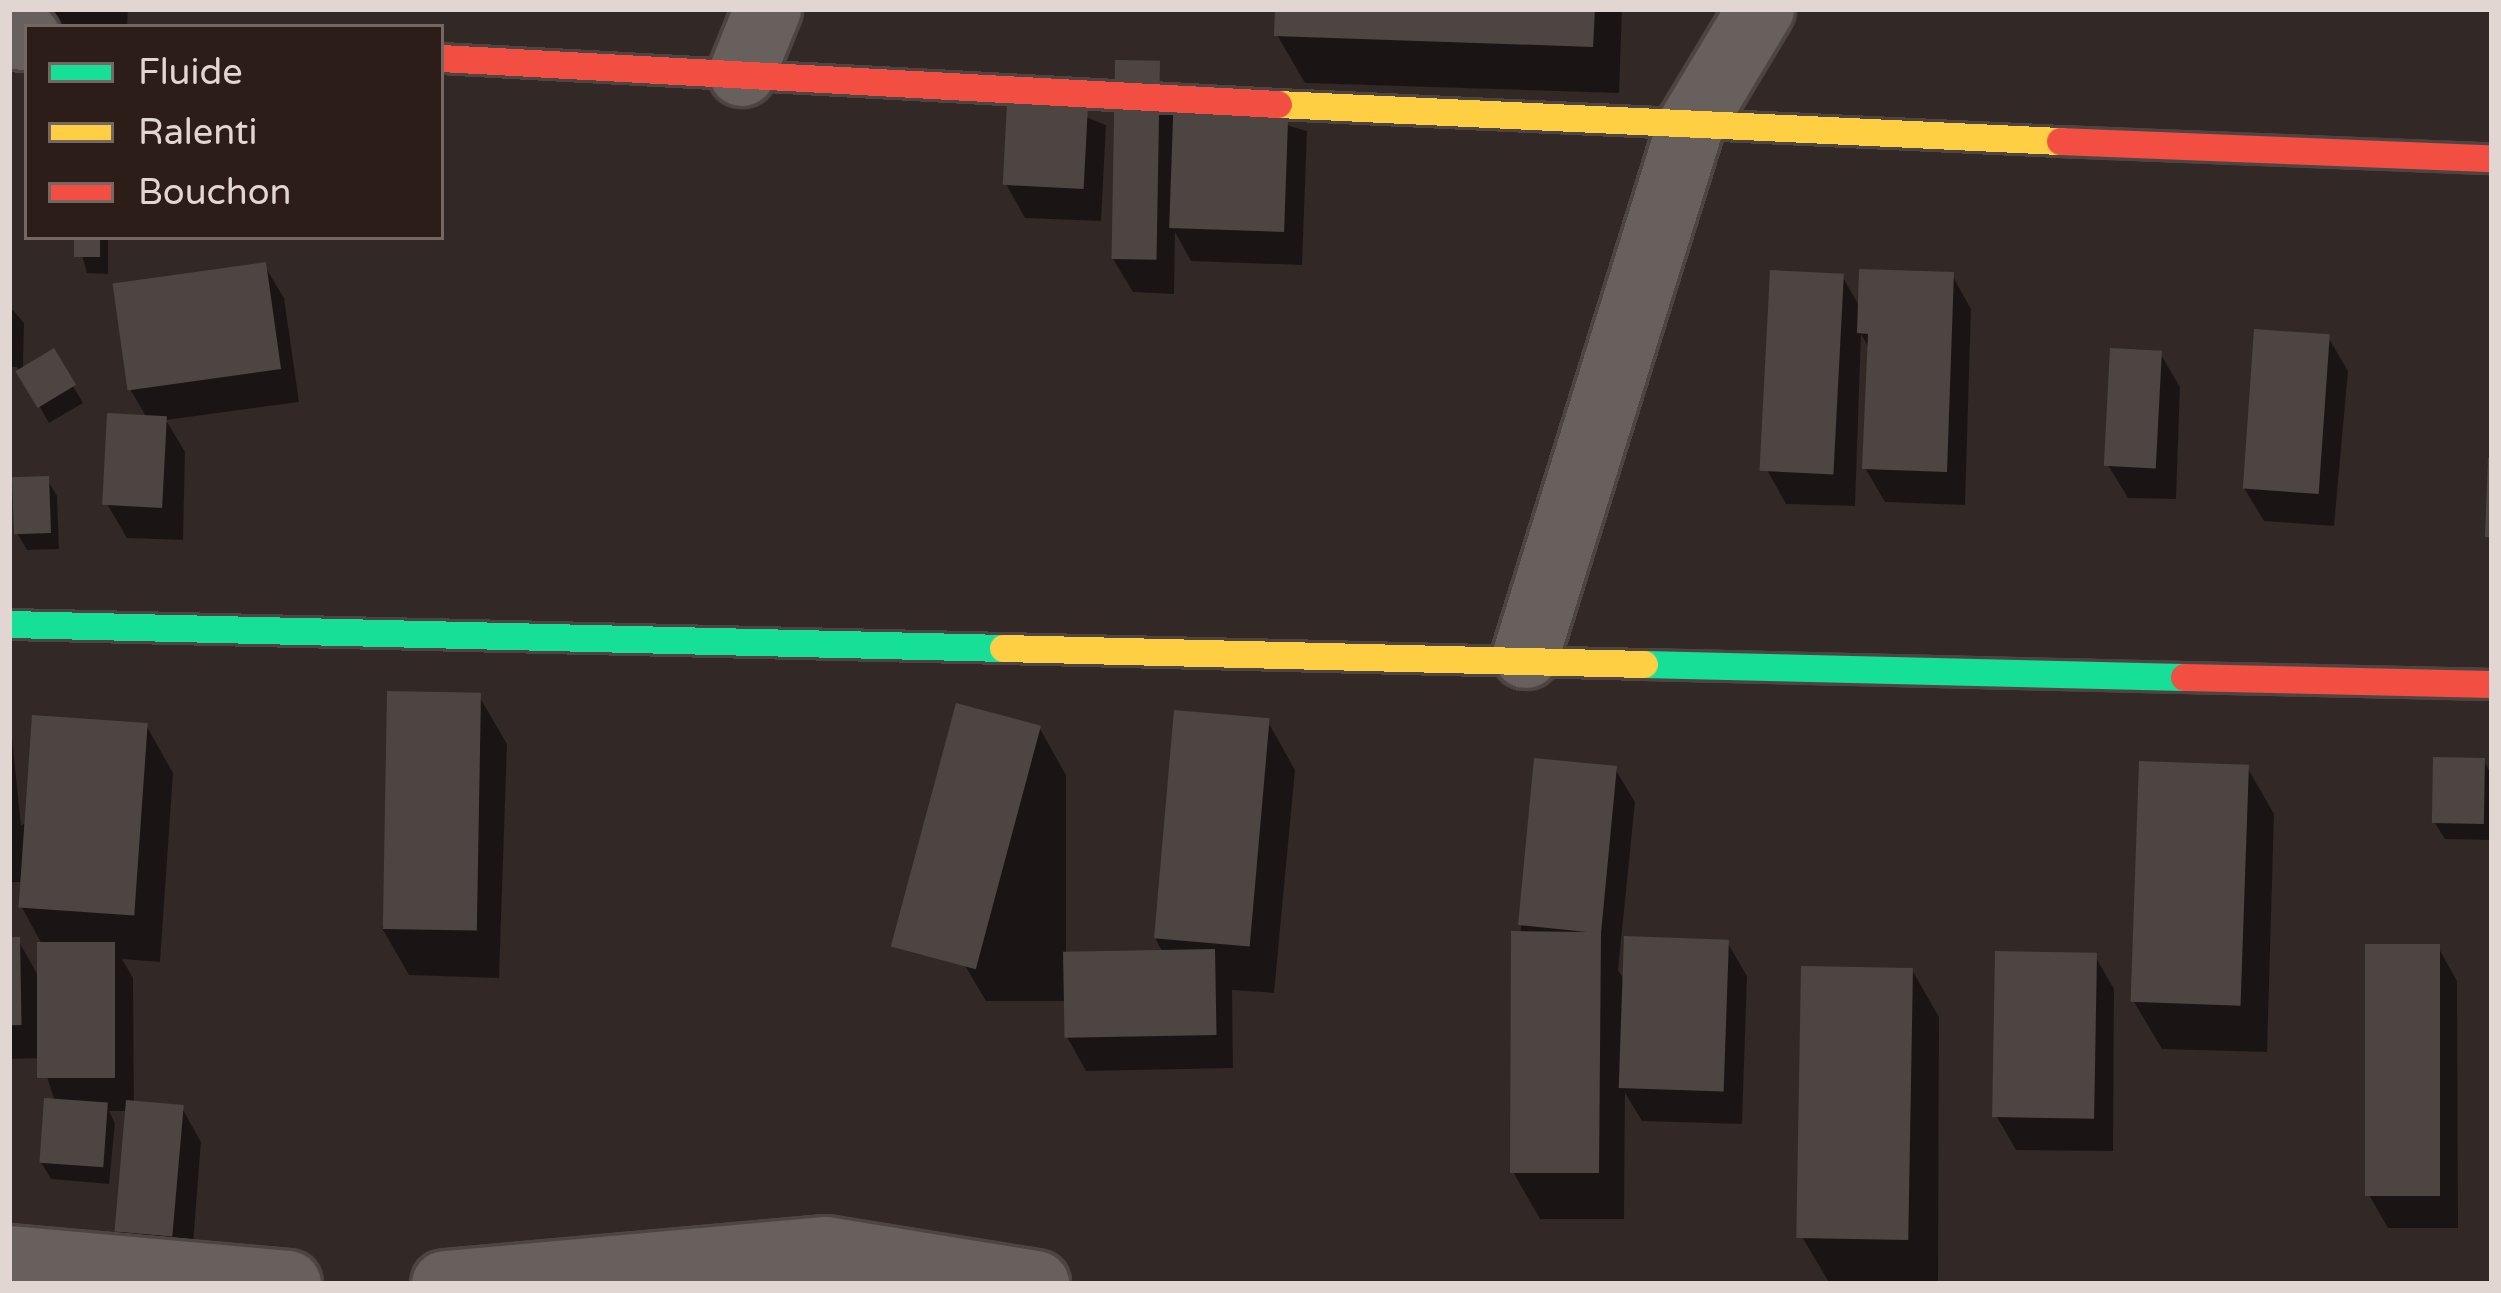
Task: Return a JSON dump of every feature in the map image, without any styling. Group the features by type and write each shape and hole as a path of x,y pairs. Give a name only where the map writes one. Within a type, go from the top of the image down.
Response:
{"street":[{"path":"742,73 768,9"},
{"path":"1526,655 1690,127 1761,9"},
{"path":"444,58 1690,127 2492,158"},
{"path":"9,624 1526,655 2492,684"},
{"path":"445,1284 826,1250 1036,1284"},
{"path":"9,1259 288,1284"}],"building":[{"path":"1275,9 1595,9 1593,47 1274,36"},
{"path":"1115,60 1160,61 1157,260 1112,259"},
{"path":"1008,84 1089,88 1084,189 1003,185"},
{"path":"1174,90 1289,94 1284,232 1169,228"},
{"path":"74,240 100,240 100,257 74,257"},
{"path":"266,262 281,369 128,391 113,284"},
{"path":"1859,269 1954,272 1947,472 1862,469 1868,334 1857,333"},
{"path":"1770,270 1844,274 1833,475 1759,471"},
{"path":"2254,329 2330,334 2319,494 2243,489"},
{"path":"54,348 76,385 38,408 15,371"},
{"path":"2110,348 2162,351 2156,469 2104,466"},
{"path":"107,413 167,416 162,508 102,505"},
{"path":"2488,458 2492,458 2492,537 2485,537"},
{"path":"49,476 51,533 14,534 12,477"},
{"path":"387,691 481,693 477,931 383,929"},
{"path":"956,703 1041,726 976,969 891,946"},
{"path":"1174,710 1270,718 1250,946 1154,938"},
{"path":"32,715 148,723 134,916 19,908"},
{"path":"2433,757 2485,758 2484,824 2432,823"},
{"path":"1534,758 1617,766 1601,933 1599,1173 1510,1173 1511,931 1587,932 1518,925"},
{"path":"2139,761 2249,765 2241,1006 2131,1002"},
{"path":"1624,936 1729,940 1724,1092 1619,1088"},
{"path":"9,937 20,937 22,1025 11,1025"},
{"path":"37,942 115,942 115,1078 37,1078"},
{"path":"2365,944 2440,944 2440,1196 2365,1196"},
{"path":"1215,949 1217,1035 1065,1038 1063,952"},
{"path":"1995,951 2097,953 2094,1119 1992,1117"},
{"path":"1801,966 1913,968 1908,1240 1796,1238"},
{"path":"44,1098 108,1102 103,1167 39,1163"},
{"path":"126,1100 184,1105 172,1237 114,1231"}],"traffic: fast":[{"path":"9,624 1003,648"},
{"path":"1644,664 2184,677"}],"traffic: slow":[{"path":"1278,104 2060,141"},
{"path":"1003,648 1644,664"}],"traffic: jam":[{"path":"444,58 1278,104"},
{"path":"2060,141 2492,158"},
{"path":"2184,677 2492,684"}]}
